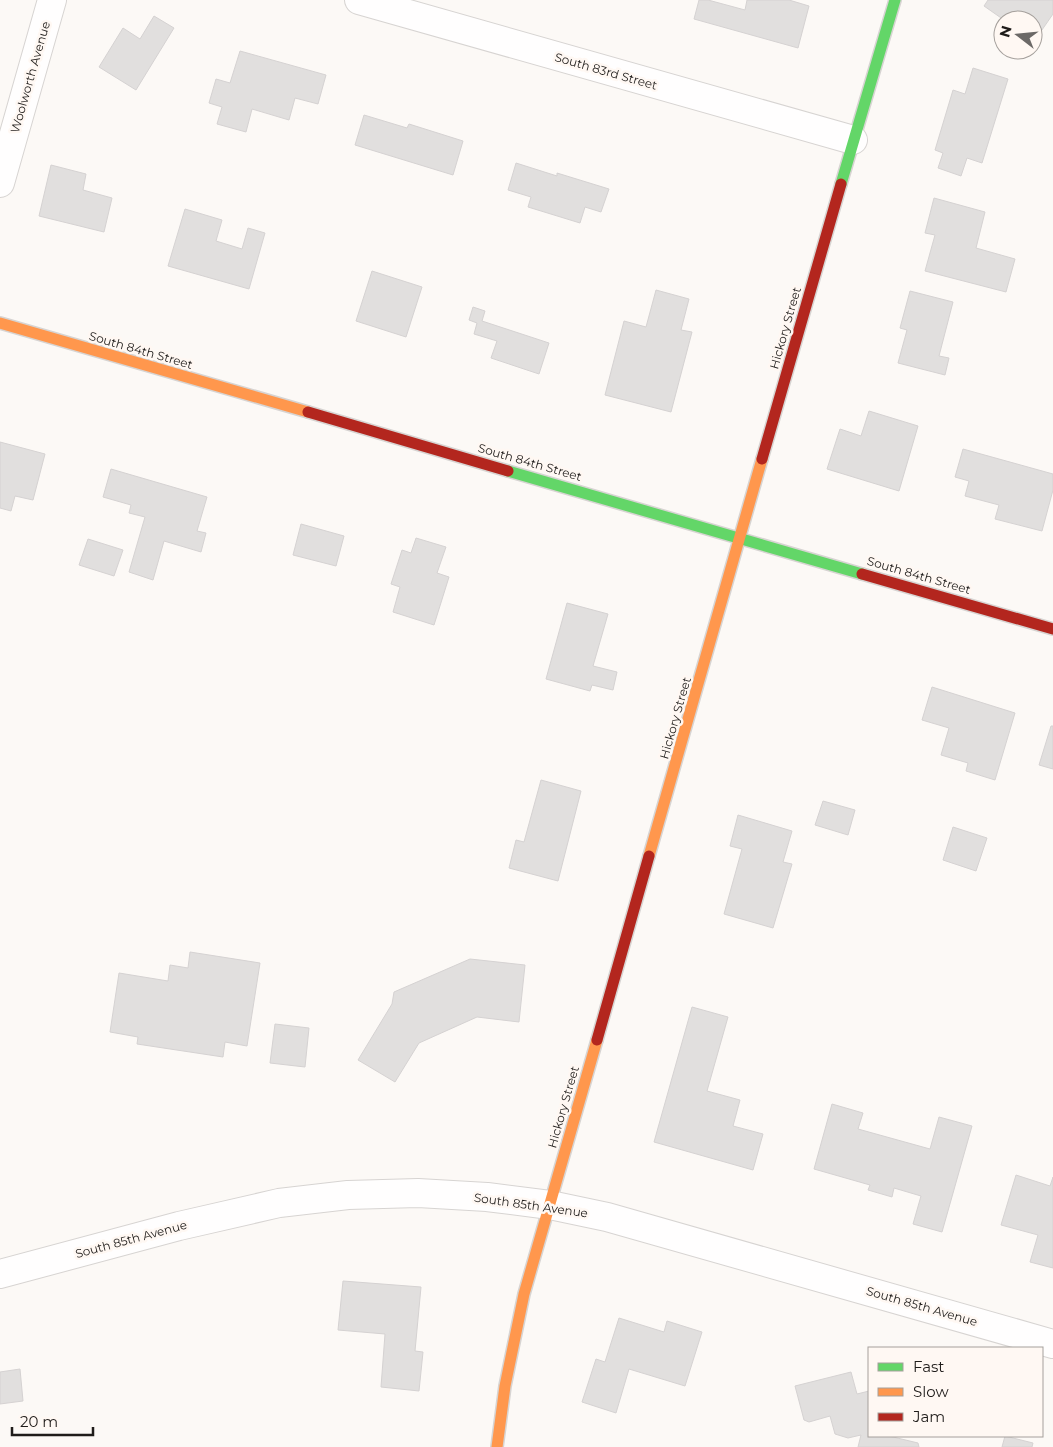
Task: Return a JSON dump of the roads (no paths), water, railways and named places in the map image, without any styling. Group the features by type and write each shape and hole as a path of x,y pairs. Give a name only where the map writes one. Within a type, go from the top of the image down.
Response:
{"street":[{"name":"Woolworth Avenue","path":"0,182 52,0"},
{"name":"South 83rd Street","path":"359,0 853,140"},
{"name":"Hickory Street","path":"497,1447 510,1358 536,1245 550,1205 853,140 895,0"},
{"name":"South 84th Street","path":"0,323 1053,629"},
{"name":"South 85th Avenue","path":"0,1274 179,1226 278,1203 348,1195 418,1193 487,1197 550,1205 607,1216 1053,1344"}]}
